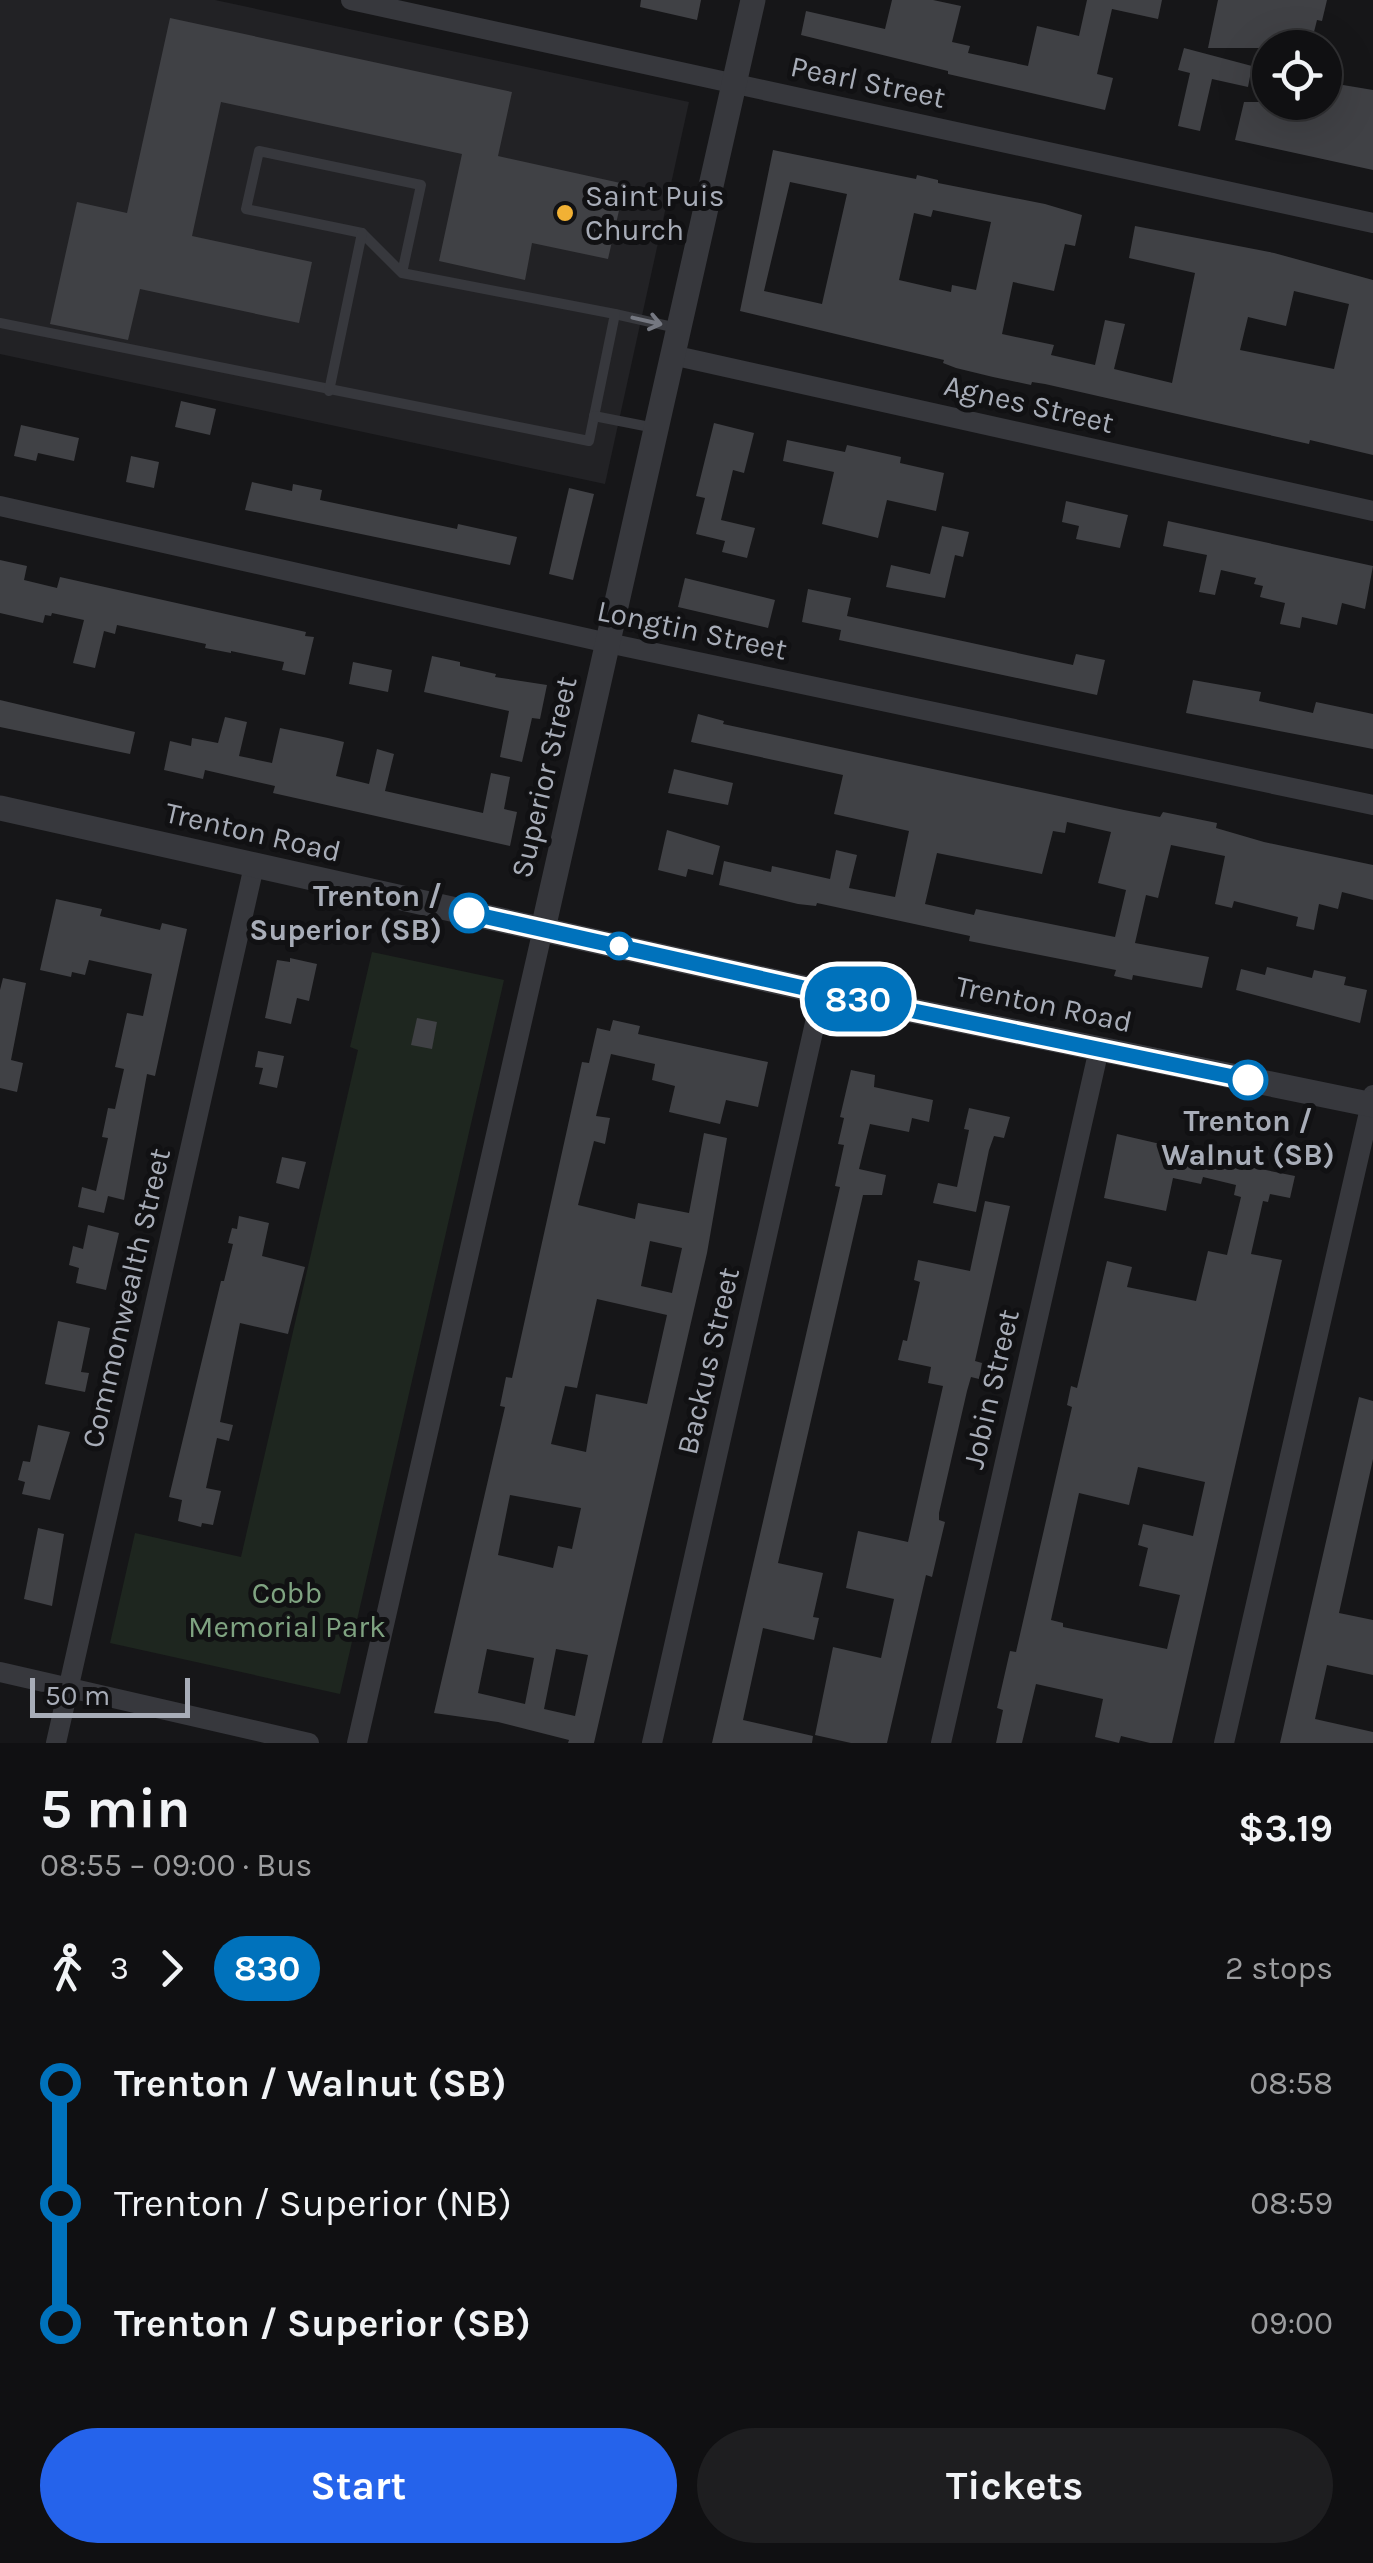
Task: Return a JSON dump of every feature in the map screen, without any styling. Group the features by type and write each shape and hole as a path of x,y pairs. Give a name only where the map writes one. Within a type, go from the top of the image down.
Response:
{"street":[{"name":"Pearl Street","path":"351,0 1373,223"},
{"name":"Superior Street","path":"357,1743 752,0"},
{"name":"Agnes Street","path":"672,355 1373,512"},
{"name":"Longtin Street","path":"0,506 608,643 1373,806"},
{"name":"Trenton Road","path":"0,808 822,992 1372,1102"},
{"name":"Commonwealth Street","path":"56,1743 254,866"},
{"name":"Backus Street","path":"652,1743 822,992"},
{"name":"Jobin Street","path":"941,1743 1099,1048"},
{"path":"1224,1743 1372,1102"},
{"path":"0,1672 310,1743"}],"lane":[{"path":"402,273 421,185 259,151 246,209 362,234 402,273 678,328"},
{"path":"329,390 362,234"},
{"path":"0,323 589,442 615,314"},
{"path":"594,416 656,429"}],"shaded area":[{"path":"0,0 215,0 689,102 605,484 0,354"}],"green space":[{"name":"Cobb Memorial Park","path":"372,952 504,980 340,1694 110,1643 135,1533 241,1557 358,1050 350,1047"}],"building":[{"path":"641,0 701,0 697,20 640,7"},
{"path":"892,0 933,0 961,6 952,42 970,46 968,53 1028,66 1037,26 1079,36 1087,0 1162,0 1158,19 1112,9 1097,74 1113,78 1105,110 801,35 806,11 885,29"},
{"path":"1218,0 1327,0 1322,21 1317,20 1314,30 1252,30 1252,48 1208,48"},
{"path":"170,18 512,92 498,156 625,184 608,259 532,243 525,280 439,261 462,154 221,102 192,236 312,262 299,323 140,289 128,340 50,324 77,202 127,213"},
{"path":"1184,48 1252,66 1248,87 1212,79 1200,131 1178,126 1190,73 1178,70"},
{"path":"1342,85 1373,90 1373,170 1235,140 1244,102 1252,102 1252,120 1342,120"},
{"path":"773,150 916,179 917,175 1082,215 1075,246 1065,244 1054,291 1013,282 1002,334 1054,345 1051,355 1095,365 1105,320 1125,324 1114,369 1172,383 1195,273 1129,258 1135,226 1274,253 1373,280 1373,455 1045,384 993,377 956,368 943,363 944,360 740,311","holes":["790,182 847,194 822,304 764,291","933,210 991,222 976,290 952,285 951,292 899,280 914,213 931,217","1294,291 1349,304 1334,369 1240,350 1248,317 1286,326"]},
{"path":"181,401 216,409 210,435 175,427"},
{"path":"714,423 754,433 744,473 733,470 721,520 755,528 747,558 722,552 725,541 696,534 705,498 696,496"},
{"path":"21,425 79,438 74,461 38,453 36,461 14,456"},
{"path":"787,440 845,452 847,445 901,457 900,463 944,473 936,511 887,500 878,538 822,524 834,472 783,461"},
{"path":"131,456 159,462 154,488 126,482"},
{"path":"252,482 292,491 293,484 322,490 320,500 457,529 458,524 517,537 510,565 245,510"},
{"path":"569,488 594,494 573,580 549,574"},
{"path":"1066,501 1128,515 1120,548 1076,539 1079,526 1062,522"},
{"path":"1168,521 1373,566 1365,609 1342,603 1337,625 1302,617 1300,628 1280,624 1285,603 1260,597 1263,586 1254,584 1256,578 1221,570 1215,595 1199,592 1207,555 1163,546"},
{"path":"942,526 969,532 963,557 955,555 945,598 886,587 891,565 930,574"},
{"path":"0,560 27,566 24,580 57,588 60,577 306,632 305,636 314,637 305,675 282,670 284,662 205,648 206,644 117,625 115,634 104,631 95,668 73,663 84,620 52,613 45,615 43,623 0,613"},
{"path":"685,578 775,600 768,628 678,607"},
{"path":"808,589 851,598 847,616 1073,665 1076,654 1105,660 1097,695 839,640 841,630 802,622"},
{"path":"432,656 496,674 495,677 547,685 540,719 532,718 522,762 500,757 509,711 424,692"},
{"path":"353,662 392,670 388,692 349,684"},
{"path":"1193,680 1261,692 1259,701 1313,713 1316,702 1373,714 1373,749 1186,713"},
{"path":"0,700 135,732 130,754 0,727"},
{"path":"698,714 724,721 723,724 1124,810 1160,817 1163,812 1217,823 1216,828 1264,842 1373,865 1373,900 1342,892 1338,909 1319,904 1314,930 1296,926 1298,917 1234,901 1232,908 1215,904 1225,856 1171,845 1158,898 1146,895 1135,943 1209,957 1202,988 1133,975 1132,980 1114,976 1116,970 969,941 970,936 817,903 798,904 719,885 724,861 771,872 772,866 830,879 836,850 857,855 849,888 895,897 909,831 834,814 843,775 691,742","holes":["1067,822 1111,832 1098,883 1126,890 1115,937 976,909 974,915 925,904 937,853 1042,874 1053,831 1065,833"]},
{"path":"225,717 247,722 239,756 272,763 280,728 328,738 344,742 336,776 369,784 377,749 394,754 385,791 483,813 491,773 510,777 504,809 517,812 510,846 273,793 275,786 205,770 203,779 164,770 170,741 191,746 192,738 218,743"},
{"path":"674,769 733,783 728,805 668,793"},
{"path":"667,830 720,846 713,875 688,869 686,877 658,870"},
{"path":"56,899 102,909 100,916 160,930 162,923 187,929 155,1076 147,1074 124,1200 108,1196 104,1213 78,1207 82,1187 96,1191 108,1138 102,1137 108,1108 115,1109 124,1069 115,1067 127,1013 143,1016 152,974 89,960 85,975 72,972 71,977 40,970"},
{"path":"290,958 317,964 309,1001 297,998 291,1024 265,1018 277,960 290,962"},
{"path":"1267,967 1312,978 1314,970 1346,977 1344,985 1367,990 1360,1023 1236,990 1241,969 1265,975"},
{"path":"3,978 26,983 11,1060 23,1063 17,1092 0,1088"},
{"path":"417,1018 437,1022 432,1049 411,1045"},
{"path":"613,1020 640,1026 638,1034 768,1062 758,1107 726,1100 720,1124 669,1112 675,1086 652,1080 655,1064 611,1054 596,1116 610,1118 605,1144 594,1141 578,1205 635,1219 638,1203 689,1213 704,1133 727,1138 707,1253 594,1743 568,1743 569,1740 498,1722 434,1713 505,1407 500,1406 506,1377 512,1378 582,1062 589,1063 597,1028 610,1031","holes":["650,1241 682,1248 672,1293 641,1286","597,1299 667,1315 647,1404 596,1394 586,1452 551,1444 565,1386 577,1388","510,1495 581,1508 572,1549 558,1546 553,1568 498,1555","487,1649 534,1658 525,1704 478,1693","556,1649 588,1655 575,1716 544,1709"]},
{"path":"258,1051 284,1056 277,1088 259,1084 263,1068 255,1067"},
{"path":"851,1070 875,1075 874,1087 933,1100 929,1122 912,1118 909,1132 870,1124 859,1169 886,1175 882,1195 863,1195 778,1563 823,1573 813,1617 819,1618 814,1640 763,1628 743,1720 813,1736 812,1743 712,1743 840,1187 835,1186 844,1145 838,1144 844,1118 840,1117"},
{"path":"969,1108 1010,1117 1004,1138 994,1136 976,1212 933,1203 938,1183 957,1187 969,1130 964,1129"},
{"path":"1117,1134 1295,1176 1290,1198 1270,1194 1268,1202 1263,1201 1251,1254 1282,1260 1172,1743 1121,1736 1119,1743 1095,1737 1103,1699 1036,1684 1022,1743 996,1743 1003,1710 997,1708 1010,1651 1016,1652 1072,1407 1067,1405 1071,1386 1077,1388 1107,1261 1132,1267 1127,1287 1196,1301 1208,1251 1227,1255 1241,1197 1234,1195 1236,1185 1203,1177 1201,1184 1173,1178 1166,1211 1104,1198","holes":["1138,1467 1205,1482 1193,1536 1143,1524 1138,1545 1148,1548 1139,1586 1180,1595 1167,1649 1063,1627 1063,1623 1051,1620 1079,1493 1129,1505"]},
{"path":"282,1157 306,1162 299,1189 276,1183"},
{"path":"985,1201 1010,1206 975,1361 982,1363 979,1379 971,1377 967,1391 939,1513 939,1520 945,1522 932,1577 926,1575 887,1743 851,1743 815,1735 833,1647 881,1658 894,1599 846,1588 858,1531 908,1542 943,1386 928,1383 931,1367 898,1360 903,1340 907,1341 920,1282 914,1280 918,1260 970,1271"},
{"path":"239,1216 269,1223 262,1256 305,1267 288,1334 240,1323 220,1422 233,1425 229,1441 217,1438 206,1488 221,1491 213,1525 202,1523 201,1527 178,1521 182,1500 169,1497 233,1244 228,1243 232,1228 237,1229"},
{"path":"88,1225 119,1233 106,1290 76,1283 79,1268 69,1265 73,1246 83,1249"},
{"path":"58,1321 90,1328 81,1372 89,1373 85,1392 45,1384"},
{"path":"1359,1397 1373,1401 1373,1459 1339,1613 1373,1620 1373,1675 1327,1665 1315,1719 1373,1732 1373,1743 1280,1743"},
{"path":"38,1425 70,1432 50,1500 22,1494 25,1482 18,1480 23,1461 30,1462"},
{"path":"38,1528 64,1534 52,1606 24,1599"}],"bus line":[{"name":"830","path":"469,913 822,992 1248,1080"}],"place":[{"name":"Saint Puis Church","path":"565,213"},
{"name":"Trenton / Superior (SB)","path":"469,913"},
{"name":"Trenton / Walnut (SB)","path":"1248,1080"}]}
